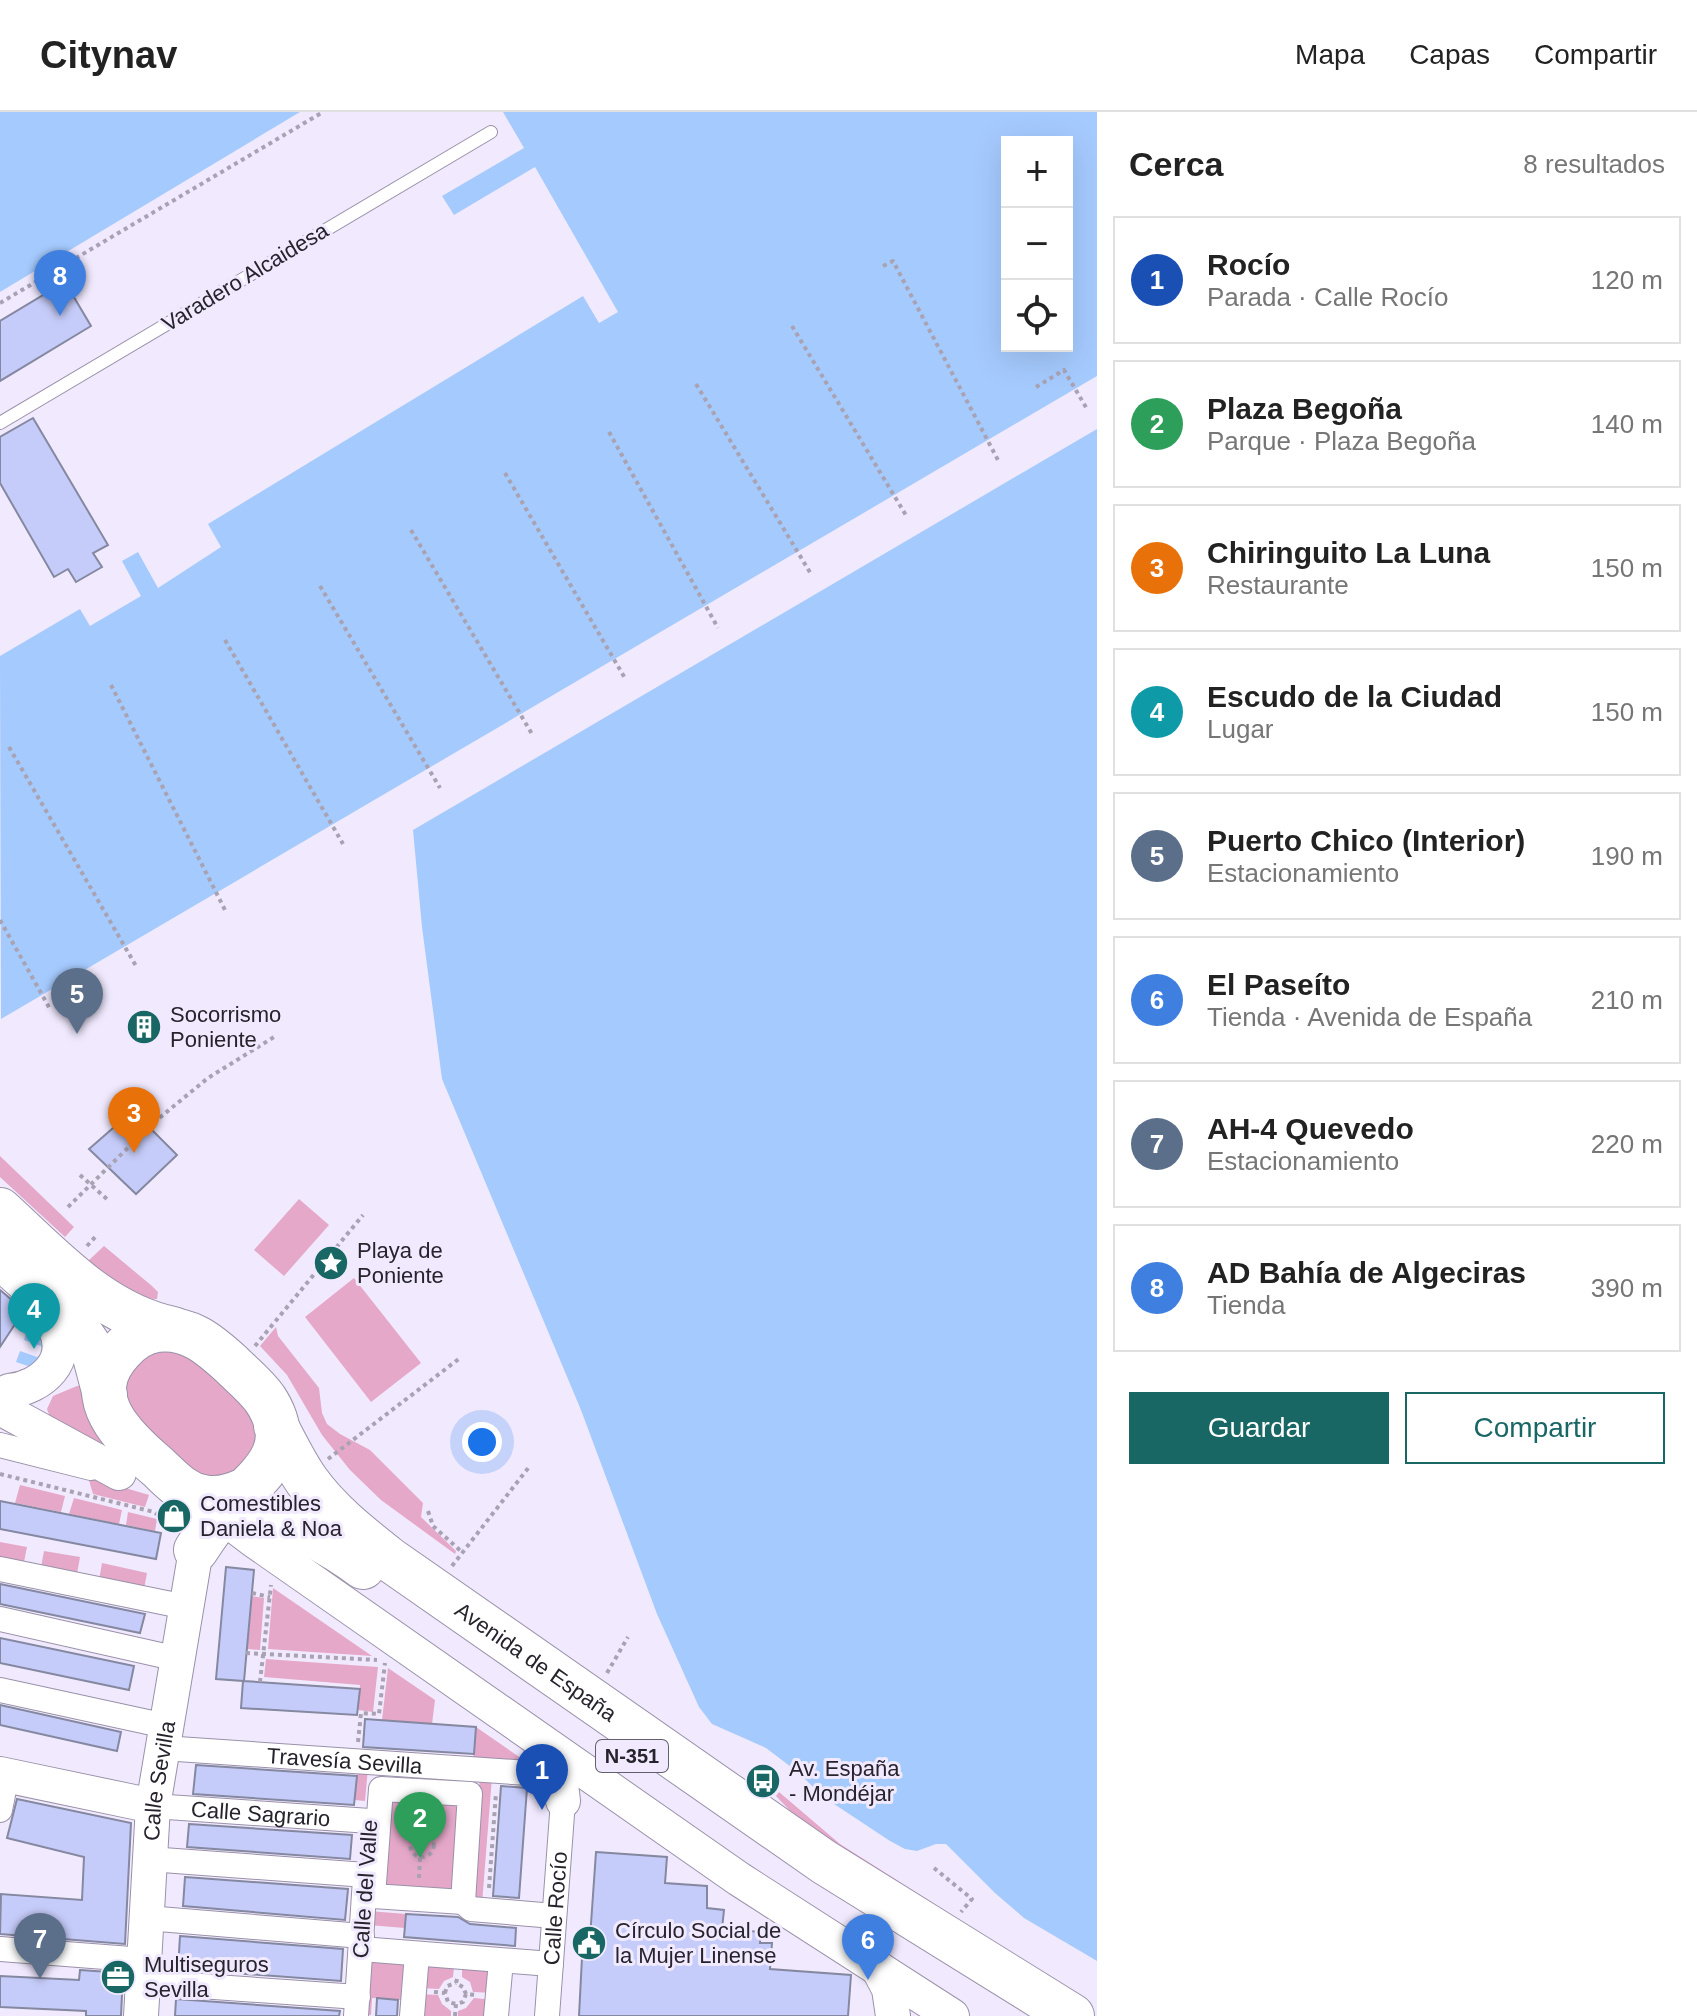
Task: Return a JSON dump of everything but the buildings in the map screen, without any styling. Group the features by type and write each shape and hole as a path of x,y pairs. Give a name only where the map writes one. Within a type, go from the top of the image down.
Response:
{"highway":[{"name":"N-351","path":"0,1210 98,1298 135,1319 194,1335 211,1346 263,1395 272,1410 276,1426"},
{"name":"N-351","path":"0,1256 73,1322 107,1371 115,1425 125,1439 210,1503"},
{"path":"107,1371 142,1334 173,1329"},
{"path":"119,1473 210,1503 264,1474 273,1459 276,1426"},
{"name":"Avenida de España","path":"276,1426 309,1483 352,1529 389,1559 813,1847 1072,2016"},
{"name":"Avenida de España","path":"210,1503 291,1523 335,1547 795,1867 1029,2016"}],"street":[{"path":"0,1274 53,1324 59,1344 58,1356 49,1374 34,1386 3,1396"},
{"path":"3,1396 48,1388 107,1371"},
{"path":"3,1396 119,1473"},
{"path":"0,1445 119,1473"},
{"path":"210,1503 539,1760 603,1785 739,1879 941,2009"},
{"name":"Calle Sevilla","path":"141,2016 153,1806 186,1607 210,1503"},
{"path":"0,1569 186,1607"},
{"path":"0,1619 178,1659"},
{"name":"Travesía Sevilla","path":"0,1690 164,1737 371,1774 487,1770 539,1760"},
{"path":"539,1760 559,1767 563,1801"},
{"path":"463,1902 470,1794 487,1770"},
{"path":"368,1890 371,1774 470,1794"},
{"name":"Calle del Valle","path":"357,2007 368,1890 371,1774"},
{"path":"0,1810 3,1775 153,1806"},
{"path":"563,1801 567,1793 576,1787 603,1785"},
{"name":"Calle Rocío","path":"547,2016 563,1801"},
{"name":"Calle Sagrario","path":"153,1806 370,1821"},
{"path":"149,1859 463,1902 471,1909 554,1916"},
{"path":"147,1918 361,1942 417,1954 551,1964"},
{"path":"0,1949 357,2007"},
{"path":"412,2016 417,1954"},
{"path":"497,2006 501,1961"},
{"path":"878,1968 889,1989 893,2015 918,2003 941,2009"}],"lane":[{"name":"Varadero Alcaidesa","path":"0,423 491,132"}],"path":[{"path":"0,303 323,112"},
{"path":"883,266 893,261 999,462"},
{"path":"792,326 907,517"},
{"path":"1036,387 1064,370 1087,409"},
{"path":"696,384 811,574"},
{"path":"609,432 718,628"},
{"path":"505,473 626,680"},
{"path":"411,530 532,734"},
{"path":"320,586 440,788"},
{"path":"225,640 343,844"},
{"path":"111,685 226,912"},
{"path":"9,747 136,966"},
{"path":"0,920 50,1009"},
{"path":"68,1207 152,1124 208,1078 274,1037"},
{"path":"80,1175 108,1200"},
{"path":"251,1352 363,1215"},
{"path":"326,1461 460,1358"},
{"path":"450,1568 529,1467"},
{"path":"0,1474 154,1512 173,1526 173,1542 176,1545 210,1503"},
{"path":"428,1511 433,1526 463,1553"},
{"path":"260,1682 271,1580"},
{"path":"252,1593 270,1597"},
{"path":"606,1675 628,1637"},
{"path":"246,1653 387,1661 379,1714 361,1713 371,1774"},
{"path":"487,1770 487,1910"},
{"path":"426,1833 434,1840 434,1848 427,1856 418,1856 411,1850 410,1843 416,1834 426,1833"},
{"path":"934,1868 972,1899 959,1914"},
{"path":"445,1993 447,1986 456,1983"},
{"path":"455,2016 456,2004 463,2002 466,1994 497,2006"}],"shaded area":[{"path":"0,1156 74,1227 65,1237 0,1177"},
{"path":"299,1199 329,1225 284,1276 254,1250"},
{"path":"104,1246 158,1292 157,1299 138,1296 87,1262"},
{"path":"354,1278 421,1363 371,1402 305,1317"},
{"path":"276,1327 278,1336 319,1388 322,1413 327,1424 370,1450 423,1503 421,1517 456,1551 455,1554 381,1500 350,1470 322,1435 287,1375 260,1346"},
{"path":"157,1346 200,1357 261,1426 249,1467 208,1482 128,1419 124,1375"},
{"path":"81,1386 127,1466 52,1423 47,1409 53,1396"},
{"path":"88,1477 149,1495 145,1507 93,1494"},
{"path":"20,1485 65,1496 61,1512 15,1503"},
{"path":"74,1498 122,1510 119,1524 69,1514"},
{"path":"128,1512 157,1519 155,1531 126,1525"},
{"path":"0,1542 27,1547 24,1562 0,1557"},
{"path":"44,1551 80,1557 77,1574 41,1567"},
{"path":"102,1563 147,1573 144,1589 99,1580"},
{"path":"273,1588 372,1656 268,1649"},
{"path":"251,1596 264,1598 260,1650 247,1649"},
{"path":"266,1659 378,1667 373,1712 358,1710 360,1685 264,1677"},
{"path":"388,1668 435,1700 432,1724 382,1720"},
{"path":"476,1727 525,1761 473,1759"},
{"path":"358,1767 368,1768 365,1801 355,1800"},
{"path":"480,1776 492,1777 482,1904 364,1901 373,1783 479,1790"},
{"path":"779,1792 840,1844 980,1933 976,1941 798,1819 776,1796"},
{"path":"369,1911 406,1914 405,1928 368,1925"},
{"path":"366,1955 406,1958 403,2000 372,1998 371,2015 362,2014"},
{"path":"420,1964 454,1967 453,1977 444,1981 439,1989 419,1988"},
{"path":"462,1967 498,1970 495,1993 473,1992 470,1982 462,1977"},
{"path":"419,1994 438,1995 442,2004 451,2011 451,2016 417,2016"},
{"path":"474,1998 494,2000 492,2016 458,2016 458,2011 466,2008"}],"water":[{"path":"0,112 300,112 0,292"},
{"path":"503,112 1097,112 1097,376 1,1019 0,656 80,609 90,626 141,596 122,561 138,552 158,588 221,547 208,524 583,296 599,323 618,312 535,167 454,215 442,196 524,148"},
{"path":"1097,429 1097,1961 1024,1918 946,1844 917,1851 890,1841 822,1796 799,1773 766,1748 712,1724 699,1707 657,1614 581,1410 442,1079 413,830"},
{"path":"28,1327 49,1335 46,1354 37,1369 16,1362 20,1351 37,1357 43,1353 41,1346 24,1340"}],"place":[{"name":"AD Bahía de Algeciras","path":"60,316"},
{"name":"Socorrismo Poniente","path":"144,1027"},
{"name":"Puerto Chico (Interior)","path":"77,1034"},
{"name":"Chiringuito La Luna","path":"134,1153"},
{"name":"Playa de Poniente","path":"331,1263"},
{"name":"Escudo de la Ciudad","path":"34,1349"},
{"name":"Comestibles Daniela & Noa","path":"174,1516"},
{"name":"Av. España - Mondéjar","path":"763,1781"},
{"name":"Rocío","path":"542,1810"},
{"name":"Plaza Begoña","path":"420,1858"},
{"name":"Círculo Social de la Mujer Linense","path":"589,1943"},
{"name":"Multiseguros Sevilla","path":"118,1977"},
{"name":"AH-4 Quevedo","path":"40,1979"},
{"name":"El Paseíto","path":"868,1980"}]}
